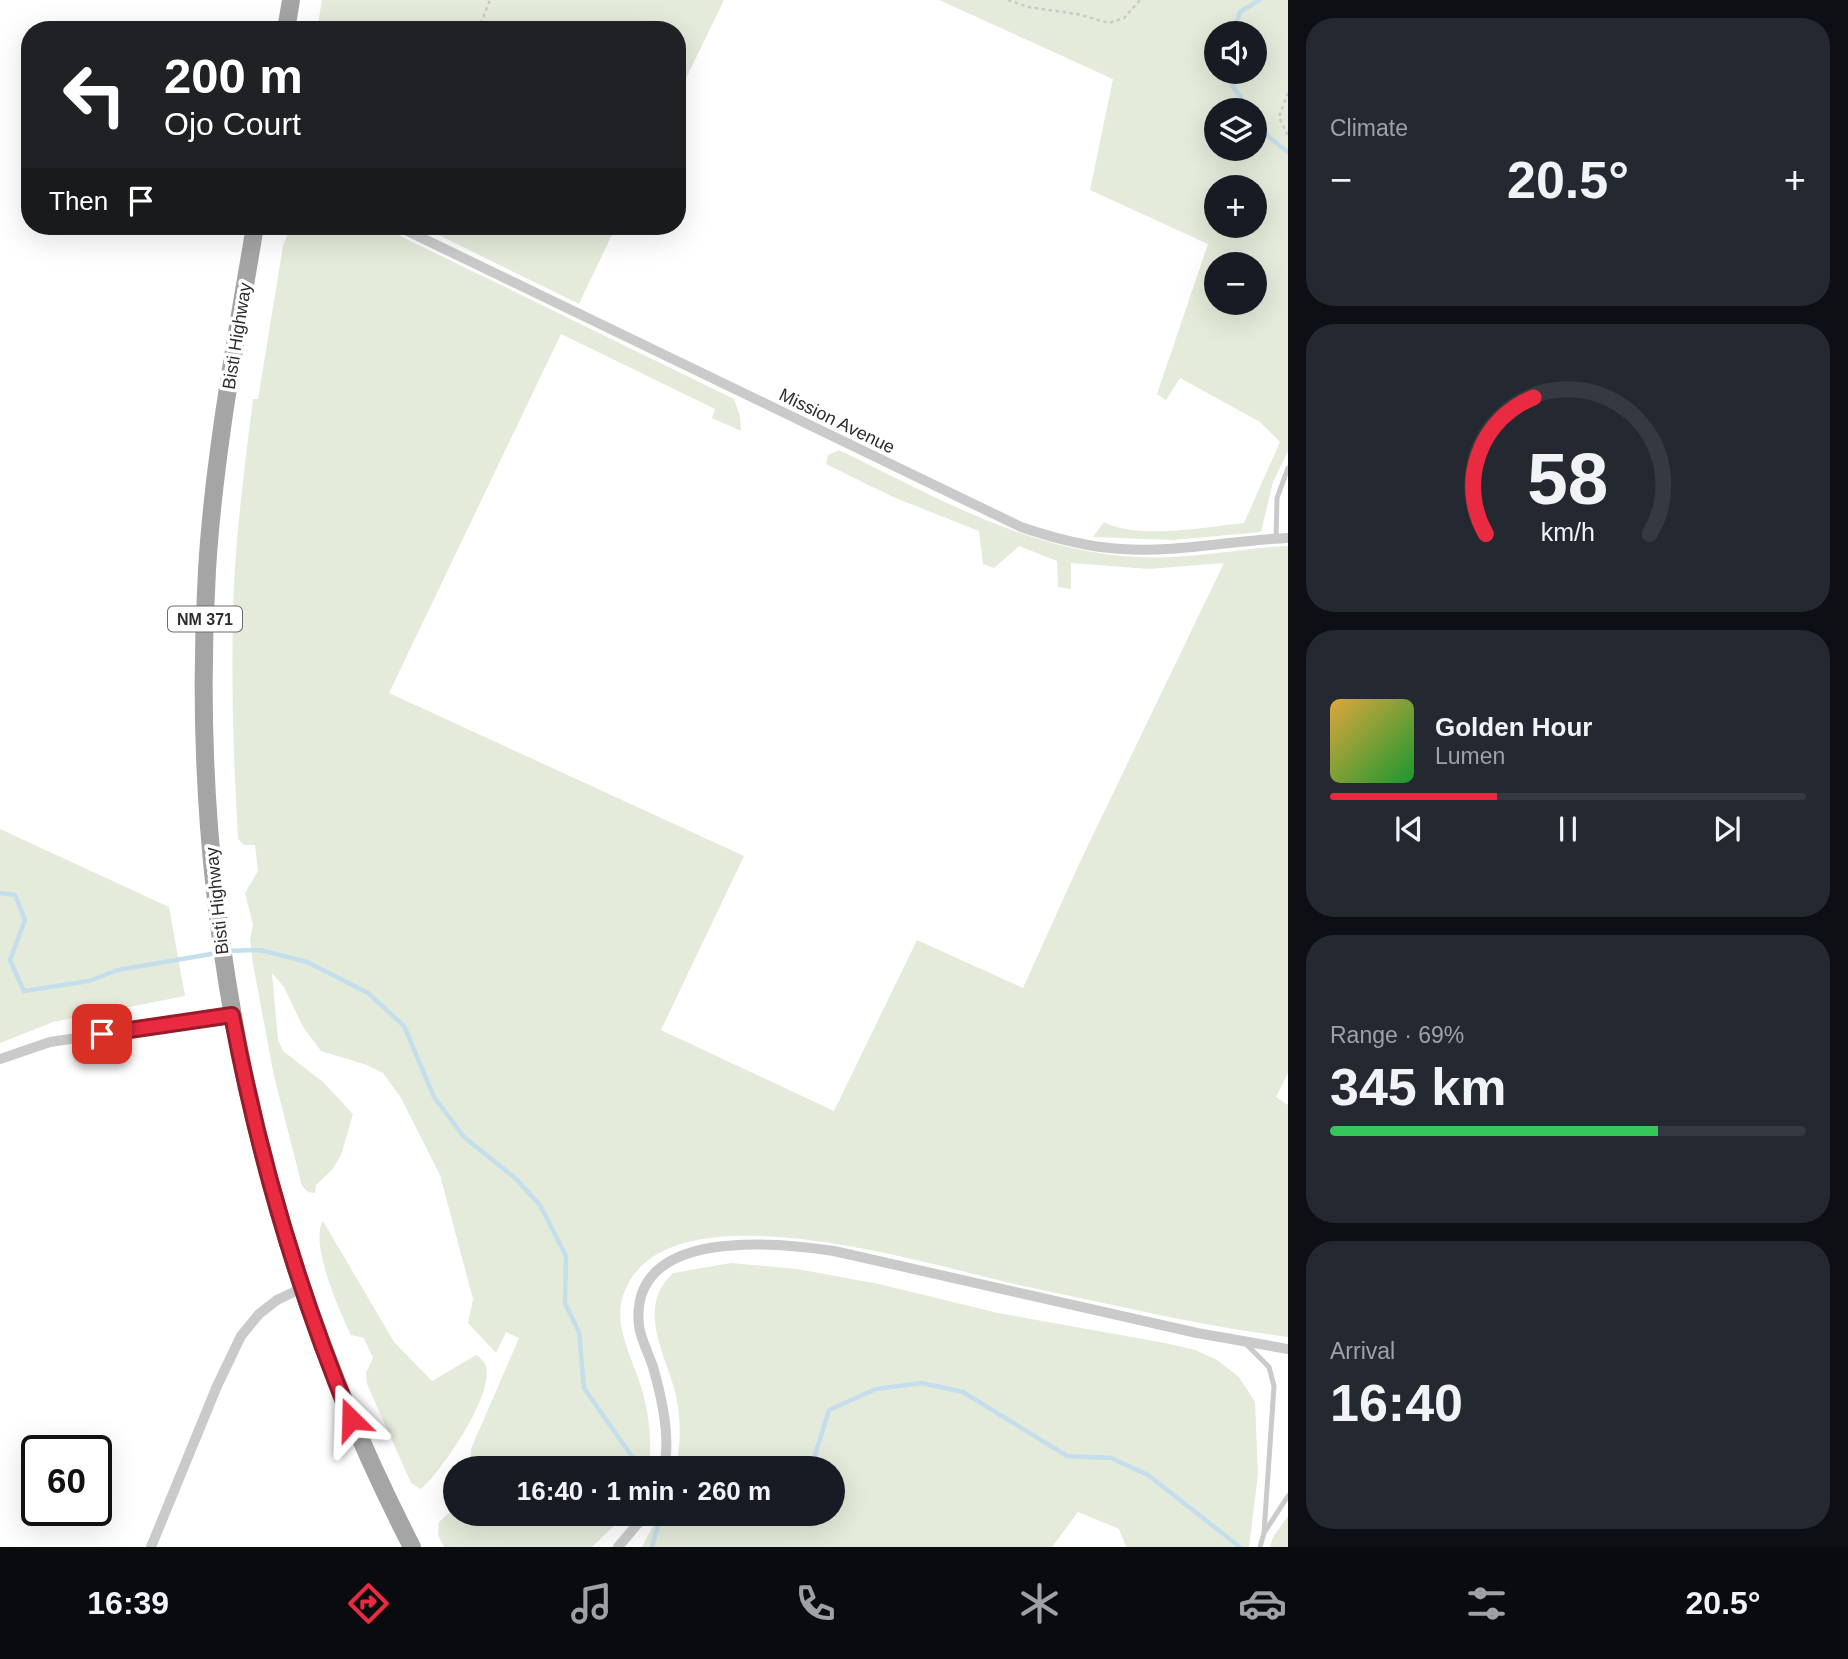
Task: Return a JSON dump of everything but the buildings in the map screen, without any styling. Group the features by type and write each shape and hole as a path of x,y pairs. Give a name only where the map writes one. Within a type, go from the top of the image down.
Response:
{"main road":[{"path":"288,21 291,0"},
{"name":"Bisti Highway","path":"253,235 217,474 205,622 206,799 218,923 232,1015 258,1141 302,1288 351,1419 412,1547"}],"street":[{"name":"Mission Avenue","path":"416,235 1021,527 1074,542 1121,549 1177,548 1282,538"},
{"path":"0,1059 51,1042 232,1015"},
{"path":"664,1456 663,1414 640,1328 642,1298 657,1271 671,1259 703,1249 780,1244 834,1251 1244,1342 1288,1349"},
{"path":"152,1547 217,1385 241,1336 259,1314 277,1300 302,1288"},
{"path":"618,1547 636,1526"}],"lane":[{"path":"1282,538 1277,498 1288,468"},
{"path":"1244,1342 1269,1367 1275,1386 1264,1533 1260,1547"},
{"path":"1264,1533 1288,1496"}],"path":[{"path":"482,21 490,0"},
{"path":"1008,0 1110,23 1124,18 1140,0"},
{"path":"1288,93 1279,117 1288,136"}],"green space":[{"path":"322,0 724,0 686,78 686,21 318,21"},
{"path":"939,0 1288,0 1288,451 1273,482 1261,532 1173,540 1093,537 1104,522 1118,527 1153,531 1244,523 1280,442 1260,422 1180,378 1166,400 1157,394 1204,256 1204,315 1267,315 1267,252 1205,252 1208,244 1090,190 1113,79"},
{"path":"287,235 398,235 734,399 740,416 741,431 712,418 715,409 561,334 389,693 744,856 661,1030 834,1111 917,940 1023,988 1079,864 1224,563 1149,569 1071,563 1071,589 1058,587 1057,561 1019,546 994,568 983,564 979,531 893,497 826,464 828,455 839,450 984,519 1059,545 1099,553 1176,557 1288,546 1288,1073 1276,1097 1288,1105 1288,1337 1158,1315 877,1252 815,1241 755,1236 701,1239 657,1254 628,1284 622,1297 621,1324 642,1390 648,1419 649,1456 471,1456 471,1449 519,1338 506,1332 496,1353 468,1323 473,1299 440,1175 401,1098 383,1073 367,1065 321,1051 303,1027 284,987 272,973 278,1040 283,1051 323,1082 353,1114 341,1155 332,1170 316,1185 315,1193 308,1192 302,1186 274,1076 253,964 250,939 253,925 245,893 258,871 255,845 244,845 238,839 234,756 232,646 235,563 253,399 258,399 283,246"},
{"path":"438,235 612,235 579,304"},
{"path":"0,829 169,907 185,996 53,1022 0,1043"},
{"path":"323,1221 394,1342 432,1381 476,1355 484,1362 487,1374 476,1409 449,1456 443,1456 442,1466 421,1489 411,1483 367,1384 366,1373 373,1358 364,1338 351,1335 334,1295 323,1261 320,1231"},
{"path":"731,1263 797,1269 879,1284 998,1313 1165,1343 1195,1350 1217,1360 1239,1377 1255,1402 1258,1474 1249,1547 1126,1547 1119,1529 1078,1512 1052,1547 642,1547 653,1526 845,1526 845,1456 677,1456 680,1439 678,1407 659,1344 655,1314 656,1300 662,1286 673,1273"},
{"path":"1288,1516 1288,1547 1270,1547 1273,1537"},
{"path":"443,1518 443,1526 614,1526 592,1547 444,1547 438,1535 439,1522"}],"waterway":[{"path":"1237,21 1240,12 1259,0"},
{"path":"1232,84 1241,98"},
{"path":"1267,134 1288,152"},
{"path":"0,893 15,895 25,920 10,960 24,991 89,981 118,970 217,953"},
{"path":"226,951 260,950 307,962 368,993 404,1026 434,1097 464,1137 515,1178 540,1205 566,1256 565,1303 579,1332 584,1388 632,1456"},
{"path":"815,1456 829,1410 876,1389 922,1383 963,1392 1067,1456 1111,1458 1148,1475 1240,1547"},
{"path":"652,1547 658,1526"}],"route":[{"path":"102,1034 232,1015 258,1141 278,1215 321,1343 351,1419"}]}
